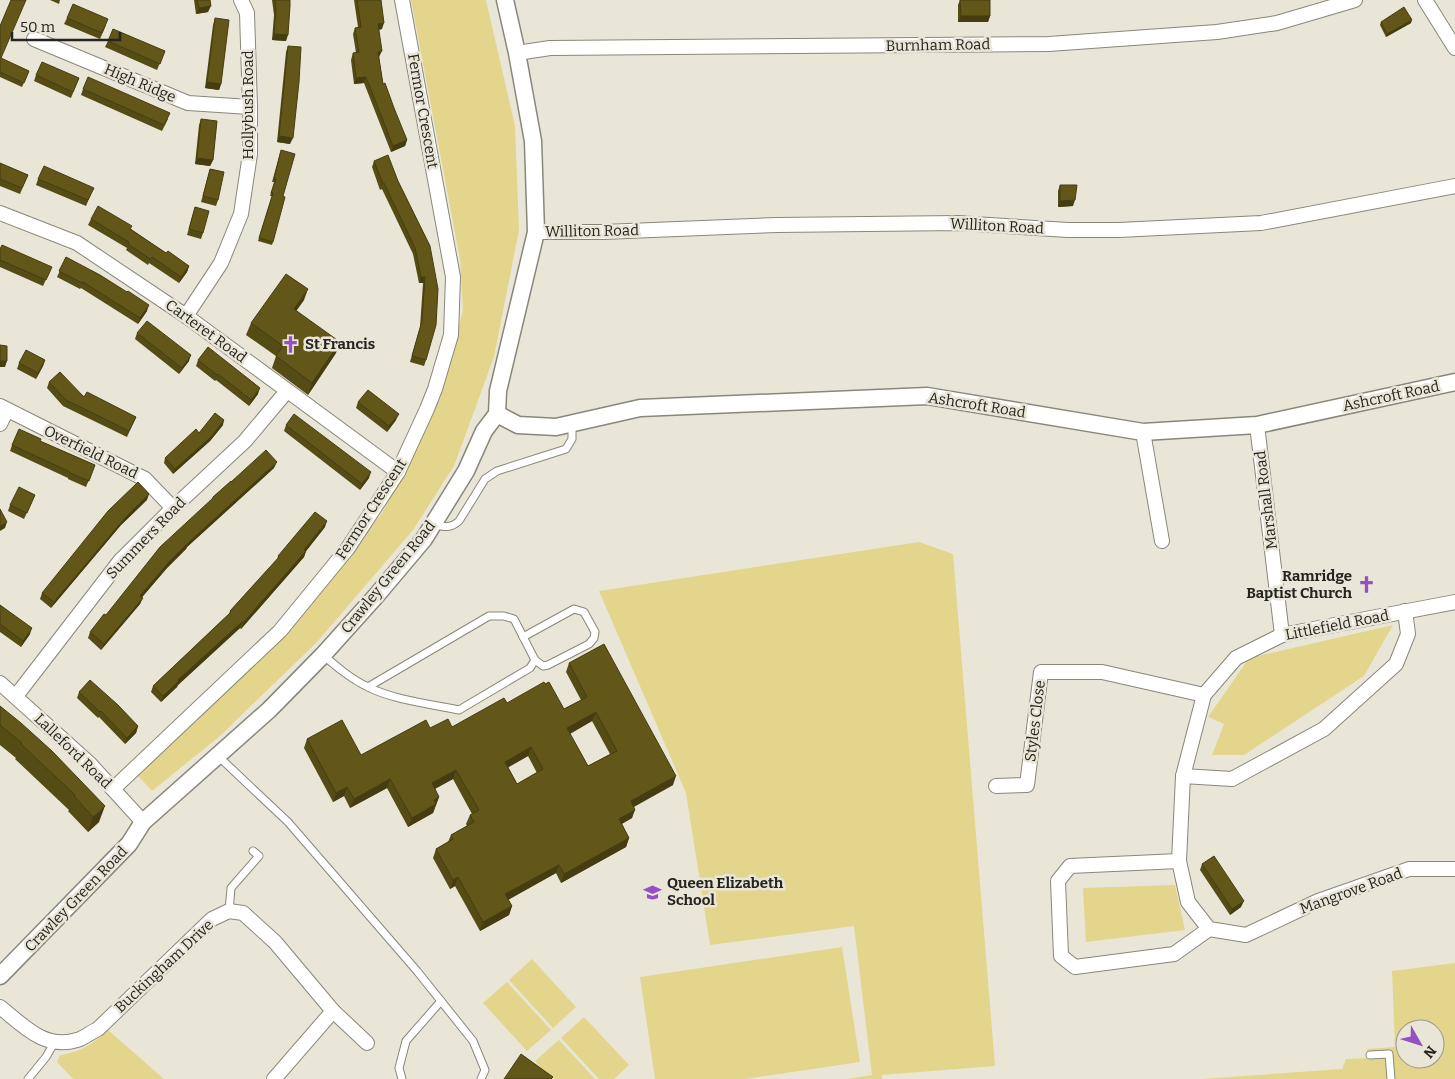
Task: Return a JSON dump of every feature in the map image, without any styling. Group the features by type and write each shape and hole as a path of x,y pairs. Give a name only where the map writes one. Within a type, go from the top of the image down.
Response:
{"street":[{"name":"Hollybush Road","path":"186,316 221,263 241,214 250,154 250,107 247,13 241,0"},
{"name":"Fermor Crescent","path":"113,789 280,631 348,548 398,472 432,396 451,335 454,277 402,0"},
{"path":"497,414 498,391 536,232 533,141 505,0"},
{"name":"Burnham Road","path":"517,54 550,48 1049,44 1217,32 1277,23 1355,0"},
{"path":"1425,0 1455,48"},
{"name":"High Ridge","path":"34,39 188,103 250,107"},
{"name":"Williton Road","path":"536,232 603,232 777,225 949,224 1068,230 1119,230 1261,222 1455,186"},
{"name":"Carteret Road","path":"0,213 77,243 186,316 398,472"},
{"name":"Ashcroft Road","path":"497,414 518,425 556,428 640,408 927,396 1143,432 1257,425 1455,382"},
{"name":"Summers Road","path":"16,696 120,561 173,508 245,441 286,391"},
{"path":"0,424 3,408"},
{"name":"Overfield Road","path":"3,408 144,478 173,508"},
{"name":"Crawley Green Road","path":"0,976 130,844 142,822 269,710 323,655 424,539 466,471 484,431 497,414"},
{"name":"Marshall Road","path":"1257,425 1282,635"},
{"path":"1143,432 1162,542"},
{"name":"Littlefield Road","path":"1183,776 1204,695 1236,658 1282,635 1455,602"},
{"path":"1179,860 1070,866 1058,881 1061,956 1075,967 1174,954 1209,928 1188,902 1179,860 1183,776 1232,779 1324,729 1396,664 1408,634 1405,611"},
{"name":"Styles Close","path":"996,786 1027,785 1041,672 1102,672 1204,695"},
{"name":"Lalleford Road","path":"0,683 90,764 142,822"},
{"name":"Mangrove Road","path":"1209,928 1246,935 1318,900 1409,870 1455,869"},
{"name":"Buckingham Drive","path":"54,1043 77,1040 98,1029 212,919 229,911 243,913 275,942 333,1011 367,1043"},
{"path":"0,1007 36,1036 54,1043"},
{"path":"274,1079 333,1011"}],"lane":[{"path":"433,524 447,527 454,526 485,479 497,471 566,449 572,439 572,424"},
{"path":"368,687 489,616 504,616 514,619 523,637 535,660 543,666 588,644 594,638 595,632 584,612 574,609 523,637"},
{"path":"323,655 341,671 368,687 389,694 458,710 530,668 535,660"},
{"path":"218,756 288,822 441,1001 473,1042 485,1070 481,1079"},
{"path":"229,911 231,888 259,856 253,851"},
{"path":"402,1079 399,1068 406,1041 441,1001"},
{"path":"28,1079 46,1057 54,1043"},
{"path":"1370,1055 1389,1054 1391,1079"}],"shaded area":[{"path":"411,0 486,0 515,126 519,230 494,357 454,466 413,530 317,642 220,736 152,791 137,775 286,634 382,513 441,397 463,310 460,259"},
{"path":"919,542 953,554 995,1066 882,1075 882,1079 847,1079 872,1075 854,926 710,945 686,793 599,591"},
{"path":"1393,625 1364,676 1244,755 1212,755 1224,724 1208,717 1249,658"},
{"path":"1175,885 1185,930 1086,942 1083,888"},
{"path":"842,947 860,1062 745,1079 655,1079 640,977"},
{"path":"532,959 576,1007 553,1028 509,980"},
{"path":"1455,963 1455,1079 1200,1079 1342,1069 1346,1059 1368,1058 1367,1049 1395,1047 1392,971"},
{"path":"507,982 551,1030 527,1051 483,1003"},
{"path":"584,1017 629,1065 614,1079 599,1079 561,1038"},
{"path":"108,1030 164,1079 73,1079 57,1062 60,1055 75,1052 86,1047"},
{"path":"559,1040 595,1079 552,1079 535,1061"}],"building":[{"path":"11,0 26,0 1,58 29,71 24,83 0,72 0,26"},
{"path":"197,0 210,0 211,6 199,8"},
{"path":"275,0 290,0 288,35 274,34"},
{"path":"357,0 381,0 384,23 378,24 382,51 378,52 383,84 385,83 407,140 393,146 366,77 356,78 353,53 359,52 355,28 361,27"},
{"path":"960,0 990,0 990,16 961,16"},
{"path":"73,4 108,19 102,33 67,18"},
{"path":"1404,7 1412,20 1387,34 1381,22"},
{"path":"215,18 229,20 221,84 207,82"},
{"path":"113,29 165,51 160,64 108,41"},
{"path":"288,46 301,47 293,138 279,136"},
{"path":"42,62 79,78 73,92 36,75"},
{"path":"88,77 170,113 164,125 83,89"},
{"path":"201,119 217,121 213,160 197,158"},
{"path":"281,150 295,154 273,242 259,238 273,193 271,193 276,179 274,179"},
{"path":"388,155 398,181 430,246 438,289 436,325 426,360 412,356 422,321 425,277 421,277 415,248 383,184 374,161"},
{"path":"0,163 28,175 22,188 0,179"},
{"path":"44,166 94,188 88,200 38,179"},
{"path":"210,169 224,172 218,200 203,196"},
{"path":"1060,185 1077,185 1075,200 1060,201"},
{"path":"98,206 132,226 130,229 166,253 168,251 189,266 181,277 152,257 150,259 128,244 129,242 91,219"},
{"path":"195,207 209,211 203,233 189,229"},
{"path":"2,245 52,267 46,280 0,260"},
{"path":"66,257 128,291 149,305 140,318 83,282 59,271"},
{"name":"St Francis","path":"286,274 308,289 294,309 340,342 312,383 276,356 283,346 251,323"},
{"path":"147,321 191,355 182,368 137,333"},
{"path":"0,345 7,346 7,361 0,361"},
{"path":"208,347 260,388 251,400 198,360"},
{"path":"26,350 45,360 38,373 19,363"},
{"path":"60,372 84,397 87,392 136,417 129,431 66,400 49,382"},
{"path":"368,390 399,414 389,426 358,402"},
{"path":"215,413 224,420 212,436 175,469 165,458 196,429 199,433"},
{"path":"294,414 371,472 362,484 286,425"},
{"path":"19,429 41,439 40,441 95,465 89,481 12,445"},
{"path":"266,450 277,462 169,562 140,596 143,598 104,644 90,632 104,614 106,615 160,547"},
{"path":"138,482 149,494 124,519 54,602 42,593 108,511"},
{"path":"19,487 35,495 27,513 10,505"},
{"path":"0,509 7,522 0,526"},
{"path":"315,512 327,521 304,550 306,551 243,623 178,680 163,696 153,686 231,612"},
{"path":"0,605 32,628 23,641 0,624"},
{"path":"604,644 676,776 631,801 635,810 619,819 629,838 564,874 559,865 505,894 512,906 483,922 458,877 453,880 436,849 453,839 451,835 474,822 470,815 479,810 456,770 432,783 439,797 434,800 436,804 412,818 390,779 354,799 347,787 336,793 307,739 342,720 361,755 426,720 430,728 448,719 452,727 504,698 507,703 544,682 545,684 549,682 564,709 587,697 569,663","holes":["596,712 617,751 588,766 567,728","531,747 543,769 517,784 505,762"]},
{"path":"90,680 138,726 127,738 101,711 79,692"},
{"path":"0,706 52,751 105,806 93,817 75,795 22,743 0,725"},
{"path":"1214,856 1244,901 1232,909 1202,864"},
{"path":"521,1054 553,1077 551,1079 504,1079"}],"place":[{"name":"St Francis","path":"291,344"},
{"name":"Ramridge Baptist Church","path":"1366,585"},
{"name":"Queen Elizabeth School","path":"653,892"}]}
